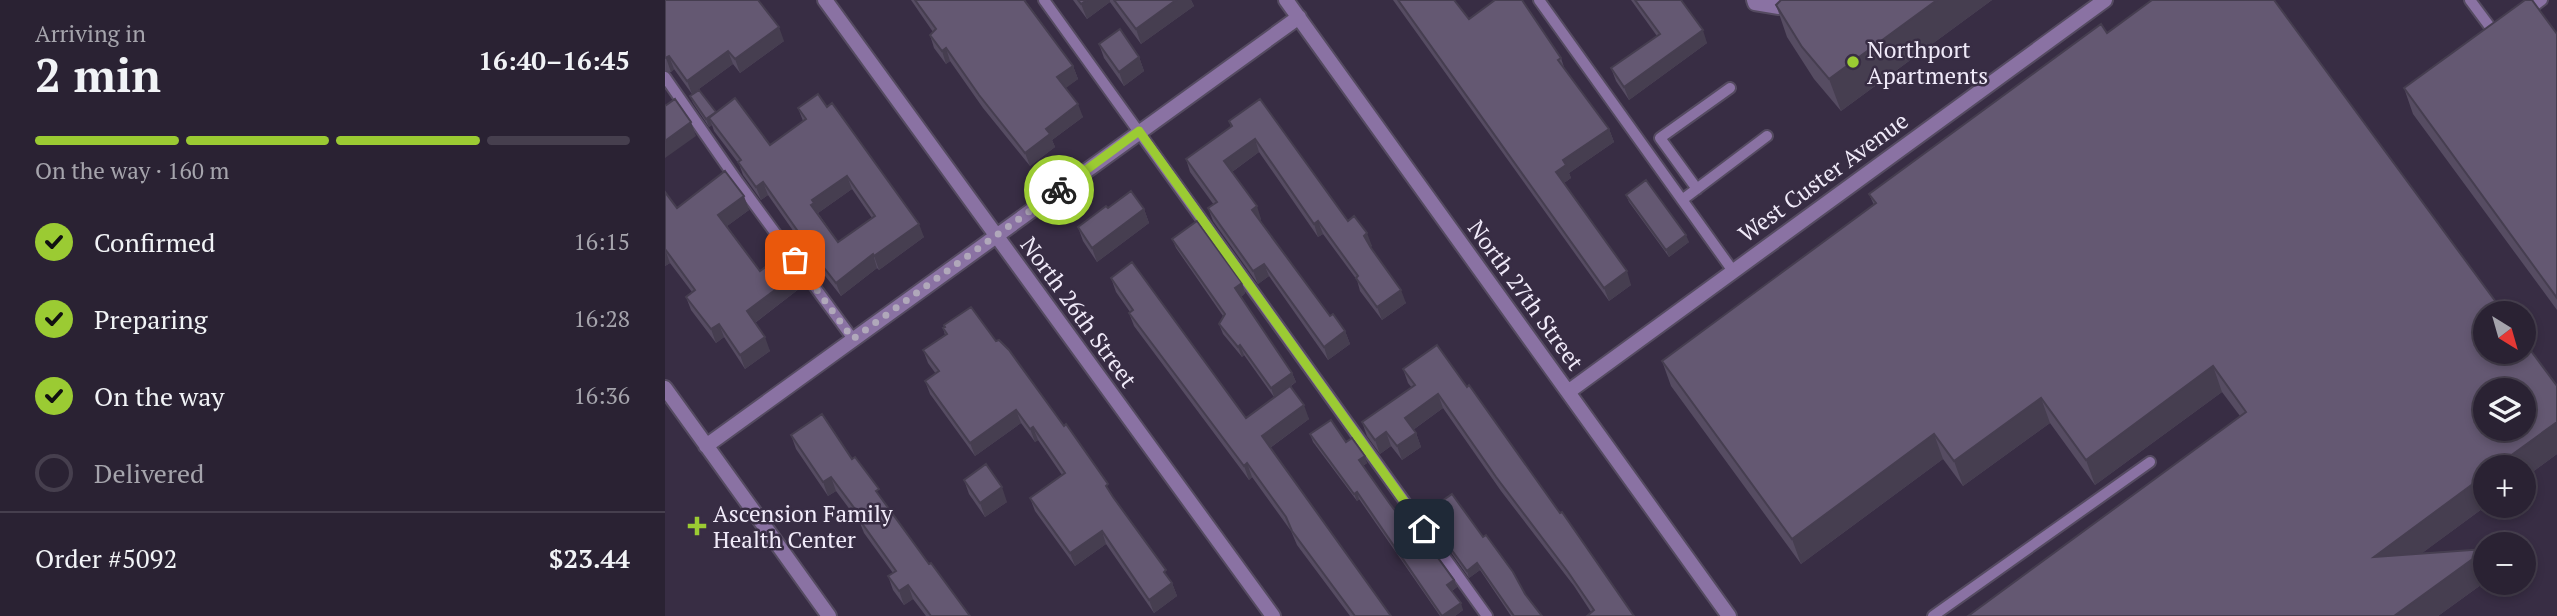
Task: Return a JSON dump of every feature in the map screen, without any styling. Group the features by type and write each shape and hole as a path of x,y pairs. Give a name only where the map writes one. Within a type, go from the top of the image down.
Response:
{"street":[{"name":"North 26th Street","path":"825,0 1273,616"},
{"name":"North 27th Street","path":"1286,0 1729,616"},
{"path":"1754,1 1779,7 1789,0"},
{"name":"West Custer Avenue","path":"1568,391 2105,0"},
{"path":"706,446 1299,17"},
{"path":"665,388 828,616"}],"lane":[{"path":"1044,0 1487,616"},
{"path":"1539,0 1733,271"},
{"path":"2470,0 2505,28"},
{"path":"2486,42 2542,0"},
{"path":"665,77 853,339"},
{"path":"1645,149 1730,88"},
{"path":"1682,200 1766,136"},
{"path":"1660,138 1697,188"},
{"path":"1933,616 2150,462"}],"building":[{"path":"665,0 758,0 779,27 735,59 728,51 687,81 669,56 665,58"},
{"path":"915,0 1024,0 1073,66 1057,77 1078,104 1046,129 1050,134 1025,153 946,48 942,51 930,35 936,29"},
{"path":"1114,0 1176,0 1136,29"},
{"path":"1398,0 1454,0 1469,19 1495,0 1522,0 1561,58 1558,60 1609,129 1563,160 1566,165 1556,172 1627,271 1604,288"},
{"path":"1635,0 1681,0 1703,30 1624,87 1611,68 1660,34"},
{"path":"1781,0 1937,0 1829,79 1802,47 1776,5"},
{"path":"2152,0 2274,0 2495,301 2473,301 2473,364 2536,364 2536,358 2557,386 2557,422 2536,437 2536,378 2473,378 2473,441 2531,441 2512,455 2473,455 2473,484 2374,557 2473,550 2473,559 2394,616 1968,616 2246,412 2213,366 2086,460 2041,398 1954,461 1934,434 1792,539 1662,361 1876,203 1869,194 2101,24 2107,33"},
{"path":"2525,0 2532,0 2557,34 2557,298 2404,88"},
{"path":"1120,29 1139,57 1119,72 1099,44"},
{"path":"699,90 716,112 706,119 690,96"},
{"path":"818,94 827,107 832,103 919,224 874,256 873,254 836,283 817,259 812,263 798,244 804,240 763,182 756,187 738,162 741,160 709,118 735,98 770,145 806,119 798,108","holes":["847,176 875,216 838,242 811,205 814,203 812,200"]},
{"path":"675,99 691,122 665,141 665,106"},
{"path":"1260,99 1348,221 1354,216 1367,233 1364,236 1371,248 1401,290 1377,307 1356,278 1358,276 1318,221 1314,224 1255,139 1224,161 1257,206 1252,210 1330,316 1333,314 1345,331 1324,347 1264,264 1253,271 1208,208 1217,202 1186,159 1232,126 1229,121"},
{"path":"725,171 744,196 718,215 760,271 785,253 799,272 747,311 765,337 740,355 719,324 711,329 686,297 695,290 665,249 665,192 677,208"},
{"path":"1646,180 1686,235 1666,250 1626,195"},
{"path":"1131,191 1144,209 1092,248 1078,227"},
{"path":"1197,221 1242,283 1235,288 1292,373 1271,388 1240,345 1238,347 1219,324 1225,314 1172,239"},
{"path":"1132,262 1246,418 1290,386 1304,405 1262,436 1391,616 1355,616 1292,531 1286,517 1247,463 1244,466 1129,313 1133,310 1111,278"},
{"path":"971,307 996,341 999,340 1009,350 1064,426 1066,424 1108,484 1106,486 1113,497 1166,570 1164,572 1172,583 1149,600 1102,531 1070,553 1030,498 1065,473 1033,427 1030,429 1016,410 970,443 925,381 939,371 923,350 947,334 944,325"},
{"path":"1437,345 1467,387 1469,385 1560,513 1562,512 1634,616 1587,616 1594,610 1438,394 1405,418 1416,433 1397,446 1386,432 1375,440 1362,422 1415,385 1403,369"},
{"path":"822,414 852,459 855,457 879,489 876,491 970,616 931,616 908,585 899,591 888,576 896,571 859,519 861,517 831,477 823,482 791,435"},
{"path":"1331,420 1346,442 1352,438 1365,456 1359,460 1390,504 1407,526 1412,522 1454,580 1447,585 1461,603 1442,616 1357,492 1354,494 1310,434"},
{"path":"986,464 1002,487 980,503 964,480"},
{"path":"1452,494 1483,537 1486,535 1542,616 1514,616 1477,563 1467,571 1425,513"}],"way so far":[{"path":"795,260 853,339 1059,190"}],"place":[{"name":"Northport Apartments","path":"1853,62"},
{"name":"Ascension Family Health Center","path":"697,526"}],"route":[{"path":"1059,190 1139,131 1424,529"}]}
